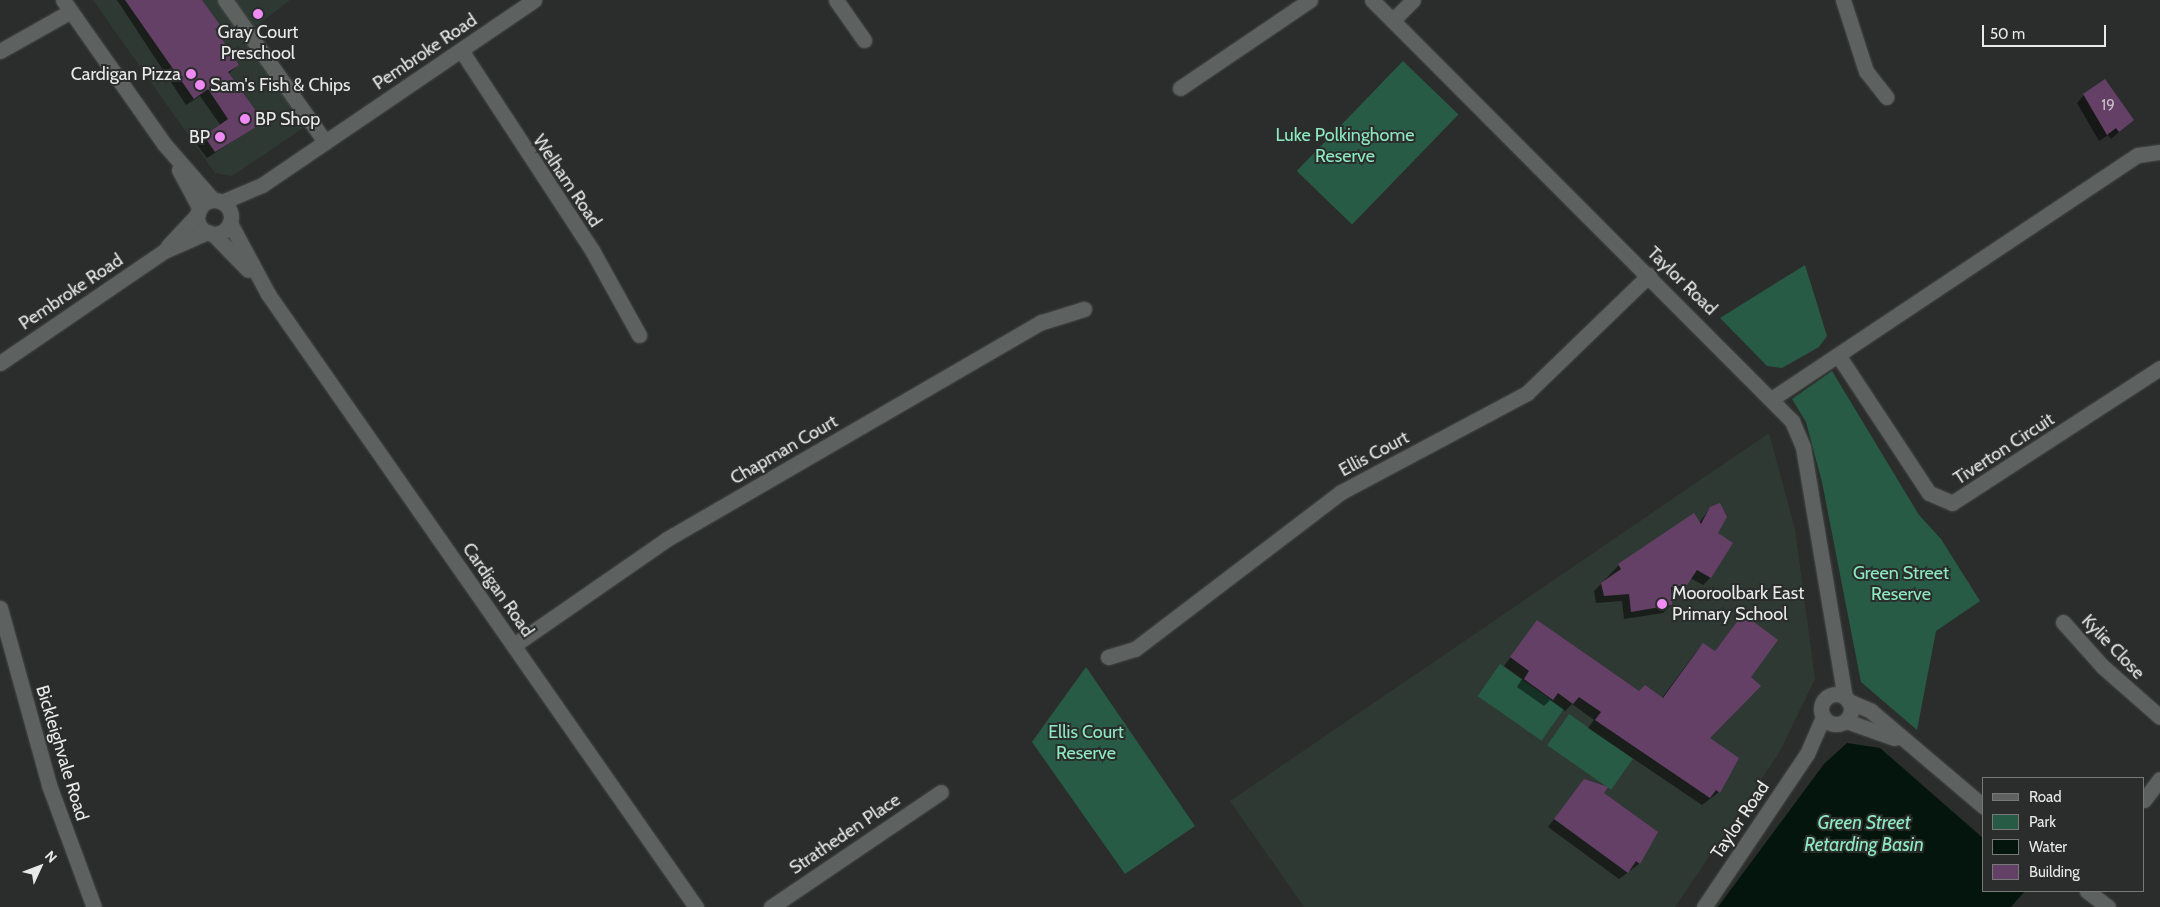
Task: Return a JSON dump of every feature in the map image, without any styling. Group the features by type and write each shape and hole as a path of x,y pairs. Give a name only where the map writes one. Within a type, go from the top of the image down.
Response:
{"street":[{"path":"224,0 325,142"},
{"name":"Pembroke Road","path":"0,363 164,251 211,233 231,220 262,185 534,0"},
{"path":"836,0 864,40"},
{"path":"1180,88 1310,0"},
{"name":"Taylor Road","path":"1372,0 1773,398 1792,421 1803,447 1835,658 1847,699"},
{"path":"1393,20 1413,0"},
{"path":"1843,0 1866,71 1886,97"},
{"path":"0,51 67,6 165,145 217,201"},
{"name":"Welham Road","path":"461,50 593,252 639,336"},
{"path":"165,145 199,212"},
{"path":"1773,398 2138,155 2160,152"},
{"name":"Pembroke Road","path":"164,251 199,212 217,201 262,185"},
{"name":"Cardigan Road","path":"217,201 231,220 268,294"},
{"name":"Cardigan Road","path":"199,212 200,225 211,233 268,294 696,907"},
{"name":"Ellis Court","path":"1108,657 1135,649 1342,492 1527,393 1649,275"},
{"name":"Chapman Court","path":"514,645 667,540 1042,322 1084,309"},
{"name":"Tiverton Circuit","path":"1838,354 1929,493 1952,503 2160,368"},
{"name":"Bickleighvale Road","path":"0,608 49,785 94,907"},
{"name":"Kylie Close","path":"2063,622 2102,666 2160,716"},
{"name":"Taylor Road","path":"1825,699 1835,658"},
{"path":"1917,750 1883,731 1844,722 1831,724 1823,717 1825,699 1833,695 1847,699 1871,711 1917,750 1982,805"},
{"path":"1844,722 1850,714 1847,699"},
{"name":"Taylor Road","path":"1704,907 1807,754 1823,717"},
{"name":"Taylor Road","path":"1807,754 1844,722"},
{"path":"2145,799 2160,779"},
{"name":"Stratheden Place","path":"771,907 941,792"},
{"path":"2087,892 2108,907"}],"shaded area":[{"path":"93,0 290,0 254,28 318,118 232,176 215,173"},
{"name":"Mooroolbark East Primary School","path":"1769,433 1795,529 1815,679 1779,753 1675,907 1304,907 1230,801"}],"green space":[{"name":"Luke Polkinghome Reserve","path":"1403,61 1458,114 1352,225 1297,171"},
{"path":"1805,265 1827,336 1819,347 1782,368 1767,366 1720,318"},
{"name":"Green Street Reserve","path":"1832,371 1919,515 1941,539 1980,601 1936,631 1917,730 1861,682 1822,482 1806,422 1792,399"},
{"path":"1500,664 1564,709 1542,741 1478,696"},
{"name":"Ellis Court Reserve","path":"1086,667 1195,826 1125,874 1032,742"},
{"path":"1569,714 1633,759 1611,790 1547,745"}],"water":[{"name":"Green Street Retarding Basin","path":"1847,743 1880,748 1982,837 1982,892 2024,892 2011,907 1718,907 1824,764"}],"building":[{"path":"125,0 202,0 220,25 215,29 239,65 228,72 264,122 215,152 204,136 228,119 208,89 194,99"},
{"path":"2105,79 2134,120 2119,132 2116,128 2107,135 2083,94"},
{"path":"1720,503 1727,517 1718,533 1733,543 1711,578 1697,570 1687,585 1671,587 1672,605 1631,612 1629,594 1604,596 1601,583 1621,569 1618,564 1694,513 1701,524 1710,507"},
{"path":"1743,614 1778,640 1751,677 1761,686 1710,738 1739,758 1720,793 1716,790 1710,798 1595,720 1601,712 1579,697 1573,704 1558,693 1553,700 1524,679 1529,671 1510,657 1537,620 1639,691 1645,685 1663,698 1703,643 1715,651"},
{"path":"1584,779 1608,787 1604,793 1658,832 1640,864 1636,861 1628,873 1554,819"}],"place":[{"name":"Gray Court Preschool","path":"258,14"},
{"name":"Cardigan Pizza","path":"191,74"},
{"name":"Sam's Fish & Chips","path":"200,85"},
{"name":"BP Shop","path":"245,119"},
{"name":"BP","path":"220,137"},
{"name":"Mooroolbark East Primary School","path":"1662,604"}]}
